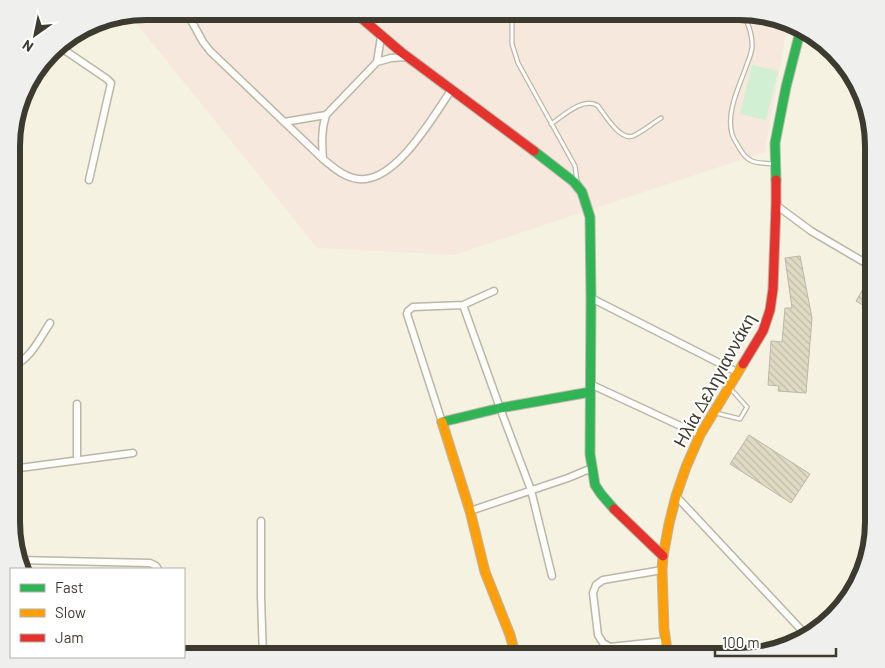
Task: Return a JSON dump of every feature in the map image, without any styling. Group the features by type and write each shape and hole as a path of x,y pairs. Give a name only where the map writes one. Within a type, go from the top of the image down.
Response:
{"street":[{"path":"191,20 210,51 284,122 339,172 358,179 370,179 383,173 406,153 419,139 452,89"},
{"path":"362,20 407,57 574,182 582,192 590,217 590,454 595,485 617,512 663,556"},
{"name":"Ηλία Δεληγιαννάκη","path":"667,648 664,629 662,570 669,524 676,496 700,435 763,331 770,310 773,289 776,205 775,143 786,87 799,35"},
{"path":"377,62 381,37"},
{"path":"64,50 111,83 89,180"},
{"path":"323,159 322,125 326,115 377,62 391,58 407,57"},
{"path":"284,122 326,115"},
{"path":"776,205 811,231 865,263"},
{"path":"494,291 463,305 413,307 410,308 408,314 470,511 486,572 514,648"},
{"path":"591,298 737,372"},
{"path":"463,305 531,490 552,576"},
{"path":"20,363 31,353 50,323"},
{"path":"442,422 590,388 700,435"},
{"path":"77,404 77,460"},
{"path":"20,468 133,453"},
{"path":"470,511 592,468"},
{"path":"676,496 802,631"},
{"path":"261,521 261,597 264,648"},
{"path":"26,560 150,563 157,568"},
{"path":"83,562 83,568"},
{"path":"662,570 603,580 596,585 593,593 598,635 603,643 610,647 666,642"}],"lane":[{"path":"512,20 512,44 518,63 575,166 577,186"},
{"path":"746,20 751,34 751,52 733,104 731,117 732,134 742,154 748,159 758,163 775,164"},
{"path":"551,124 578,106 590,102 598,106 621,134 627,136 632,136 661,118"},
{"path":"713,412 740,419 747,407 728,386"}],"shaded area":[{"path":"748,20 772,24 786,30 765,152 454,255 317,248 134,21"}],"green space":[{"path":"752,65 778,71 766,120 740,114"}],"building":[{"path":"800,256 812,318 806,393 778,391 779,386 768,385 771,341 782,342 785,308 792,308 785,258"},
{"path":"865,286 865,306 856,301"},
{"path":"749,435 810,474 791,503 730,464"}],"traffic: fast":[{"path":"776,180 775,143 786,87 799,35"},
{"path":"534,151 574,182 582,192 590,217 590,454 595,485 614,509"},
{"path":"442,422 500,408 590,392"}],"traffic: slow":[{"path":"667,648 664,629 662,570 669,524 676,496 700,435 743,364"},
{"path":"442,422 470,511 485,572 514,648"}],"traffic: jam":[{"path":"364,20 401,52 534,151"},
{"path":"743,364 763,331 770,310 773,289 776,180"},
{"path":"614,509 663,556"}]}
